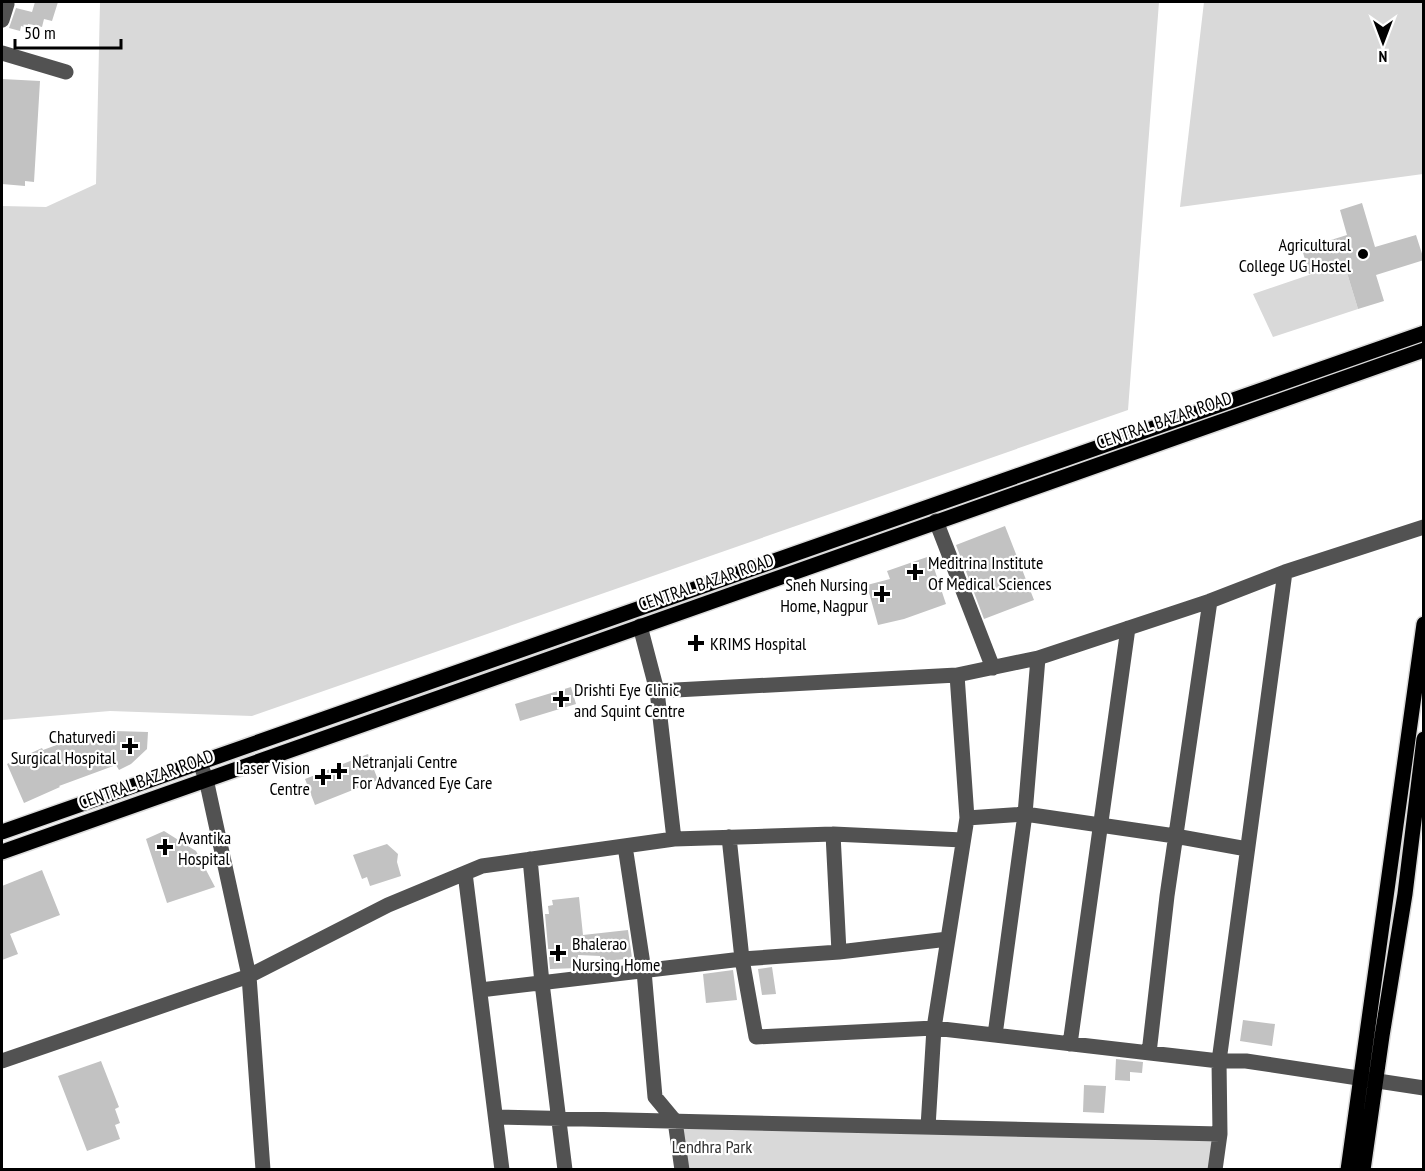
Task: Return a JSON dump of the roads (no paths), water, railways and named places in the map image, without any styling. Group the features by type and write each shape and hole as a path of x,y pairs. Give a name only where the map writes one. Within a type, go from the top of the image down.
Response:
{"main road":[{"name":"CENTRAL BAZAR ROAD","path":"2,832 1424,333"},
{"name":"CENTRAL BAZAR ROAD","path":"2,852 206,778 1424,350"},
{"path":"1363,1170 1368,1079 1424,624"},
{"path":"1348,1170 1406,894 1424,739"}],"street":[{"path":"2,20 7,4"},
{"path":"2,53 66,72"},
{"path":"936,521 993,668"},
{"path":"657,691 957,675 993,668 1038,658 1210,601 1285,572 1424,527"},
{"path":"1215,1170 1220,1134 1219,1061 1285,572"},
{"path":"1149,1053 1175,836 1210,601"},
{"path":"640,626 657,691 674,839"},
{"path":"1070,1044 1128,628"},
{"path":"995,1035 1025,814 1038,658"},
{"path":"928,1127 934,1028 967,818 957,675"},
{"path":"200,764 206,778 249,976 263,1170"},
{"path":"967,818 1025,814 1248,849"},
{"path":"2,1061 249,976 388,905 482,866 674,839 833,834 963,840"},
{"path":"833,834 839,952"},
{"path":"729,837 742,959 756,1037 934,1028 1219,1061 1245,1061 1424,1088"},
{"path":"625,846 644,971 656,1097 675,1121 682,1170"},
{"path":"530,859 542,983 566,1170"},
{"path":"465,873 501,1170"},
{"path":"480,990 742,959 839,952 948,939"},
{"path":"496,1117 1220,1134"}],"place":[{"name":"Agricultural College UG Hostel","path":"1363,254"},
{"name":"Meditrina Institute Of Medical Sciences","path":"915,572"},
{"name":"Sneh Nursing Home, Nagpur","path":"882,594"},
{"name":"KRIMS Hospital","path":"696,643"},
{"name":"Drishti Eye Clinic and Squint Centre","path":"561,699"},
{"name":"Chaturvedi Surgical Hospital","path":"130,746"},
{"name":"Netranjali Centre For Advanced Eye Care","path":"339,771"},
{"name":"Laser Vision Centre","path":"323,777"},
{"name":"Avantika Hospital","path":"165,847"},
{"name":"Bhalerao Nursing Home","path":"558,953"}],"park label":[{"name":"Lendhra Park","path":"712,1146"}]}
